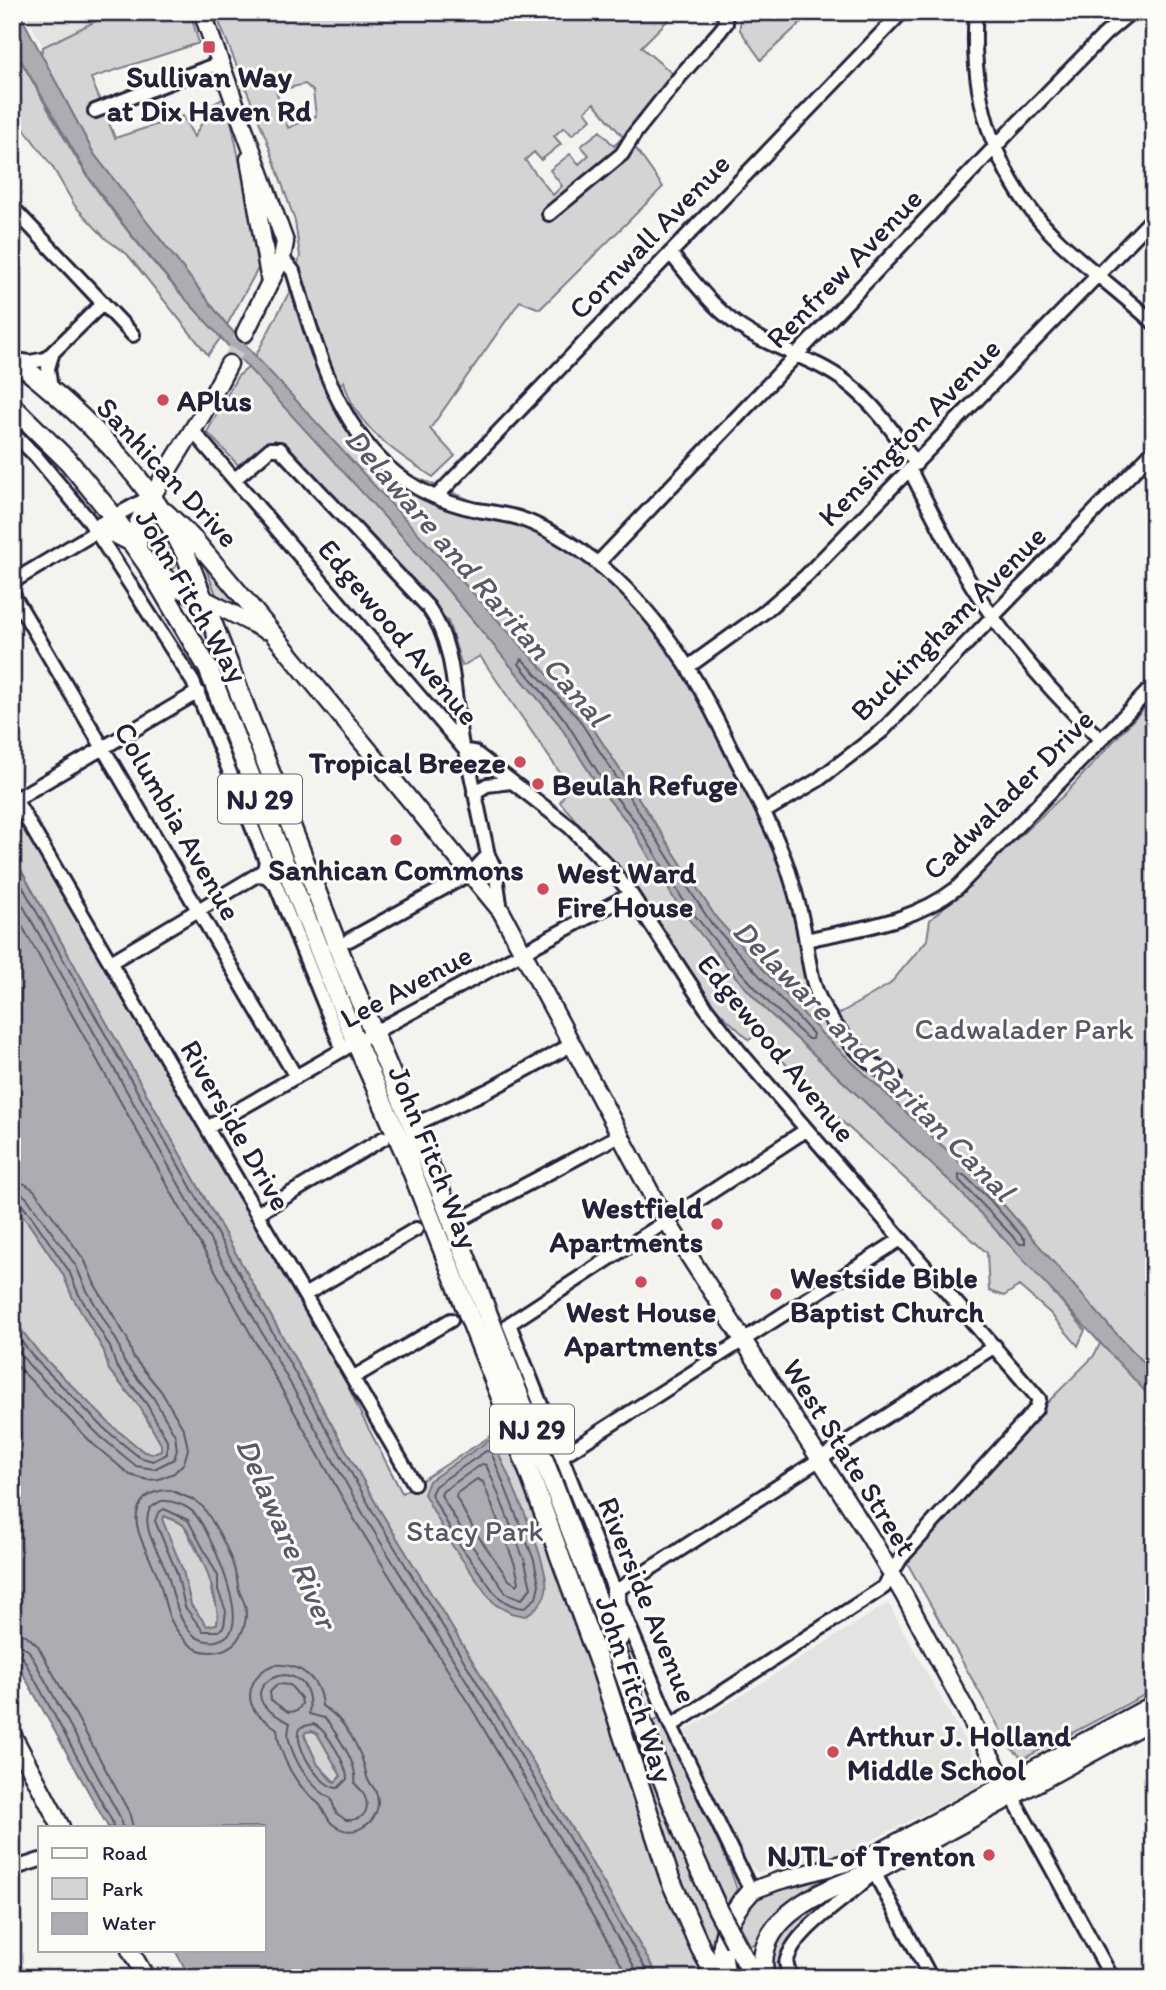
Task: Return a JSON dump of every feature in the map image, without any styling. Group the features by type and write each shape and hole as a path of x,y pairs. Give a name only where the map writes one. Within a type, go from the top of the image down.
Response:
{"highway":[{"name":"Sanhican Drive","path":"13,359 51,389 97,433 156,501"},
{"name":"John Fitch Way","path":"12,406 69,462 114,517 139,552 200,652 212,677 350,1046 405,1153 511,1423 601,1668 670,1879 684,1915 717,1978"},
{"path":"139,552 139,523 156,501"},
{"name":"John Fitch Way","path":"156,501 186,555 344,963 440,1190 686,1839 716,1908 755,1978"},
{"path":"96,531 114,533 139,552 166,579 202,598"},
{"path":"166,579 172,578 182,568 186,555"},
{"path":"616,1591 617,1629 635,1703"},
{"path":"765,1978 763,1962 767,1944 776,1925 784,1917 821,1893 874,1872"},
{"path":"727,1978 723,1964 723,1937 732,1915 751,1891"}],"main road":[{"path":"202,12 285,242 282,258 245,333"},
{"path":"246,139 270,283"},
{"path":"255,197 282,258"},
{"path":"156,501 229,364"},
{"name":"Sanhican Drive","path":"156,501 194,539 501,911"},
{"name":"Sanhican Drive","path":"202,598 273,634"},
{"name":"West State Street","path":"501,911 667,1221 892,1574 1009,1790"},
{"path":"874,1872 1009,1790 1152,1712"},
{"path":"12,1734 60,1826"},
{"path":"751,1891 778,1881 872,1856 1009,1790"},
{"path":"131,1952 146,1978"}],"street":[{"path":"549,214 622,154 635,133 726,23 723,12"},
{"name":"Cornwall Avenue","path":"436,497 902,12"},
{"path":"976,12 975,48 979,94 994,148 1021,196 1044,226 1154,323"},
{"name":"Renfrew Avenue","path":"598,563 994,148 1105,34 1131,12"},
{"path":"95,111 220,63"},
{"path":"12,207 133,335"},
{"name":"Kensington Avenue","path":"688,667 774,604 806,576 1154,217"},
{"path":"670,253 704,293 740,326 830,371 857,390 887,422 913,467 960,565 993,617 1056,695 1100,739"},
{"path":"282,258 293,271 328,382 348,419 385,464 410,483 436,497 453,504 517,518 562,538 598,563 651,617 688,667 764,812 789,874 814,983 832,1021 873,1065 895,1078"},
{"path":"13,359 30,362 46,359 103,303"},
{"path":"51,355 48,368 51,389"},
{"name":"Edgewood Avenue","path":"192,431 464,749 474,752 582,838 631,894 706,1008 806,1130 1037,1395 1036,1409 901,1558 892,1574"},
{"path":"12,433 51,473 96,531 198,692 266,861 264,870 257,875 111,962"},
{"name":"West State Street","path":"235,479 271,449 281,449 428,607 439,624 450,662 455,711 488,855 495,869 501,911"},
{"name":"Buckingham Avenue","path":"764,812 818,780 882,731 1154,450"},
{"path":"12,582 96,531 98,525 156,501"},
{"name":"Columbia Avenue","path":"12,593 296,1077"},
{"name":"Cadwalader Drive","path":"806,940 897,920 929,908 946,897 1053,791 1154,685"},
{"path":"14,797 198,692"},
{"path":"474,793 487,785 511,782"},
{"name":"Riverside Drive","path":"14,797 414,1483"},
{"path":"349,940 471,873 488,855"},
{"path":"257,875 266,876 276,885 350,1046"},
{"name":"Lee Avenue","path":"208,1128 350,1046 631,894"},
{"path":"422,1121 489,1090 571,1045"},
{"path":"667,1221 806,1130"},
{"path":"465,1217 620,1135"},
{"path":"258,1213 384,1138"},
{"name":"Riverside Avenue","path":"667,1221 509,1324 671,1726 751,1891"},
{"path":"306,1294 416,1229"},
{"path":"562,1456 901,1239"},
{"path":"354,1377 451,1320"},
{"path":"616,1591 995,1346"},
{"path":"671,1726 845,1614 884,1587 892,1574"},
{"name":"West State Street","path":"1009,1790 1112,1978"},
{"path":"12,1869 38,1861"},
{"path":"791,1978 786,1960 793,1945 874,1872 931,1978"}],"shaded area":[{"path":"25,12 114,12 43,47"},
{"name":"Arthur J. Holland Middle School","path":"888,1603 983,1774 979,1786 846,1853 757,1872 746,1862 685,1731"}],"green space":[{"path":"114,12 190,12 199,43 91,78 115,138 183,116 194,137 212,105 226,97 261,263 227,325 94,154 41,54 43,47"},
{"name":"Cadwalader Park","path":"215,12 676,12 641,47 674,75 627,136 663,187 540,309 520,301 430,429 455,456 433,477 405,459 367,425 349,397 344,381 333,391 391,467 593,551 686,658 773,830 830,1019 890,984 927,940 930,920 1066,793 1154,697 1154,1690 1023,1759 1010,1747 905,1559 1045,1405 1093,1357 1100,1344 1035,1241 995,1195 822,1034 717,919 583,713 255,357 292,287 300,256 295,221 266,138","holes":["305,84 313,91 316,116 288,128 276,91","594,103 623,137 614,146 600,131 581,146 589,155 579,164 570,154 550,170 562,186 553,195 525,160 534,152 541,160 561,144 554,136 564,127 572,135 591,119 585,111"]},
{"path":"740,12 812,12 761,60 740,30"},
{"path":"12,45 70,147 105,201 152,261 221,337 208,355 127,254 106,239 75,206 52,166 21,125 12,131"},
{"path":"249,367 411,546 559,724 600,789 630,825 679,906 727,967 765,1009 953,1184 1038,1273 1085,1330 1078,1346 1050,1313 1019,1286 1004,1296 989,1291 987,1253 816,1098 758,1033 749,1040 706,999 616,867 560,802 569,786 480,656 462,666 448,621 275,440 238,465 207,432 237,377"},
{"path":"153,507 181,559 175,568 170,570 155,561 143,541 144,529"},
{"path":"201,557 241,607 218,599"},
{"name":"Stacy Park","path":"12,806 330,1347 402,1493 511,1423 653,1833 722,1978 659,1978 497,1701 379,1509 12,854"},
{"path":"421,1170 446,1223 717,1925 712,1952 683,1890"},
{"path":"12,1205 27,1221 63,1274 72,1296 104,1351 109,1370 140,1407 161,1444 161,1450 152,1454 144,1452 112,1426 40,1354 12,1318"},
{"path":"163,1516 183,1524 212,1580 211,1591 219,1611 217,1624 207,1626 191,1605 183,1571"},
{"path":"662,1717 737,1889 727,1904 687,1819 653,1722"},
{"path":"312,1731 317,1733 341,1776 335,1782 318,1765 304,1734"},
{"path":"853,1869 851,1873 797,1899 777,1913 756,1944 750,1945 735,1918 756,1895 783,1884"},
{"path":"852,1884 796,1934 781,1957 779,1968 784,1978 772,1978 771,1948 780,1928"}],"water":[{"path":"12,12 19,12 94,154 227,325 583,713 717,919 822,1034 995,1195 1110,1327 1154,1373 1154,1401 953,1184 765,1009 727,967 679,907 630,825 600,789 559,724 411,546 180,293 129,232 90,179 12,45"},
{"name":"Delaware River","path":"12,854 379,1509 497,1701 659,1978 190,1978 176,1952 266,1952 266,1826 107,1826 12,1654 12,1318 40,1354 112,1426 144,1452 152,1454 161,1450 161,1444 140,1407 109,1370 104,1351 72,1296 63,1274 27,1221 12,1205","holes":["164,1516 182,1524 190,1535 208,1574 216,1602 217,1624 207,1626 191,1605 183,1571 162,1519","312,1731 317,1733 341,1776 335,1782 318,1765 304,1735"]},
{"path":"491,1439 496,1441 499,1455 529,1524 546,1579 543,1599 525,1616 511,1613 496,1605 488,1596 452,1545 424,1494 429,1481"}],"tunnel":[{"path":"229,364 245,333"}],"place":[{"name":"Sullivan Way at Dix Haven Rd","path":"209,47"},
{"name":"APlus","path":"163,400"},
{"name":"Tropical Breeze","path":"520,762"},
{"name":"Beulah Refuge","path":"538,784"},
{"name":"Sanhican Commons","path":"396,840"},
{"name":"West Ward Fire House","path":"543,889"},
{"name":"Westfield Apartments","path":"717,1224"},
{"name":"West House Apartments","path":"641,1282"},
{"name":"Westside Bible Baptist Church","path":"776,1294"},
{"name":"Arthur J. Holland Middle School","path":"833,1752"},
{"name":"NJTL of Trenton","path":"989,1855"}],"water label":[{"name":"Delaware and Raritan Canal","path":"477,577"},
{"name":"Delaware and Raritan Canal","path":"874,1060"}]}
